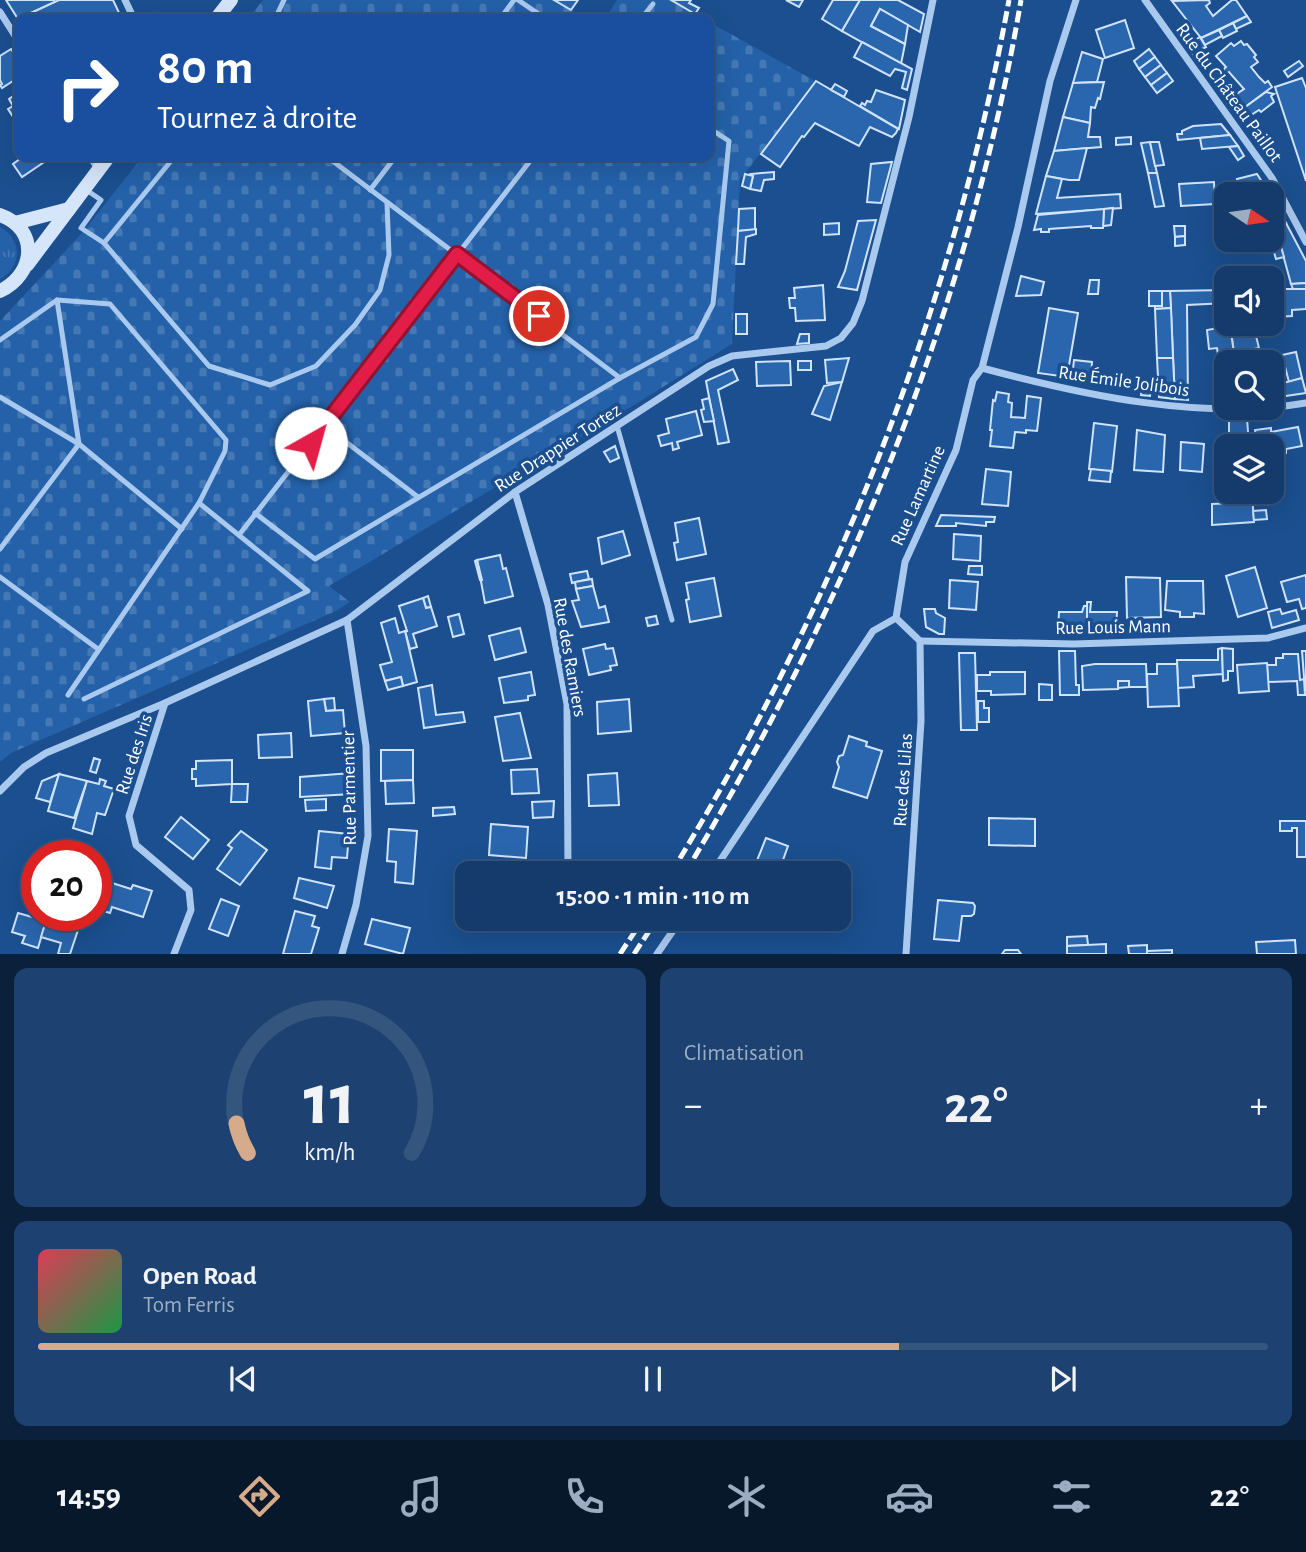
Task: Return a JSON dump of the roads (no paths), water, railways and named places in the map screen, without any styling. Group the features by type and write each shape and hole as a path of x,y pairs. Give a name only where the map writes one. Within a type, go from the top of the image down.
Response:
{"street":[{"path":"220,14 231,0"},
{"name":"Rue Drappier Tortez","path":"0,791 24,767 46,753 165,703 347,620 515,492 709,366 732,356 826,346 841,338 862,301 909,117 933,0"},
{"name":"Rue Lamartine","path":"896,618 905,562 956,450 973,380 982,368 1018,227 1050,81 1076,0"},
{"name":"Rue du Château Paillot","path":"1145,0 1272,178 1306,243"},
{"path":"0,12 14,34"},
{"path":"93,161 98,169"},
{"path":"0,291 21,276 26,265 105,161"},
{"path":"15,223 69,209"},
{"path":"0,215 15,223 27,242 26,265"},
{"name":"Rue Émile Jolibois","path":"982,368 1054,387 1176,405 1251,409 1306,402"},
{"name":"Rue des Ramiers","path":"515,492 548,606 567,704 568,861"},
{"path":"720,861 873,631 896,618 920,641"},
{"name":"Rue Parmentier","path":"342,954 356,905 368,836 366,746 347,620"},
{"name":"Rue Louis Mann","path":"920,641 1074,643 1268,638 1306,628"},
{"name":"Rue des Lilas","path":"906,954 921,721 920,641"},
{"name":"Rue des Iris","path":"165,703 130,816 136,845 190,890 191,911 174,954"},
{"path":"657,954 673,931"}],"lane":[{"path":"504,14 516,0 538,14"},
{"path":"645,14 653,4"},
{"path":"255,513 315,559 621,378 696,337 713,304 729,141 714,131"},
{"path":"103,243 171,161"},
{"path":"332,161 621,378"},
{"path":"370,190 392,161"},
{"path":"239,535 530,161"},
{"path":"83,187 101,200 82,228 103,243 209,366 270,385 316,366 355,325 380,290 389,255 387,203"},
{"path":"0,549 79,444 57,300"},
{"path":"0,340 57,300 110,304 226,440 225,451 199,503 68,695"},
{"path":"0,397 79,444 182,529"},
{"path":"325,426 418,497"},
{"path":"617,426 671,620"},
{"path":"84,699 308,591 199,503"},
{"path":"0,577 98,649"}],"railway":[{"path":"678,861 731,771 785,667 835,561 880,452 921,342 955,230 985,116 1009,0"},
{"path":"692,861 744,771 798,667 849,561 894,452 934,342 969,230 998,116 1021,0"},
{"path":"620,954 635,931"},
{"path":"634,954 649,931"}]}
